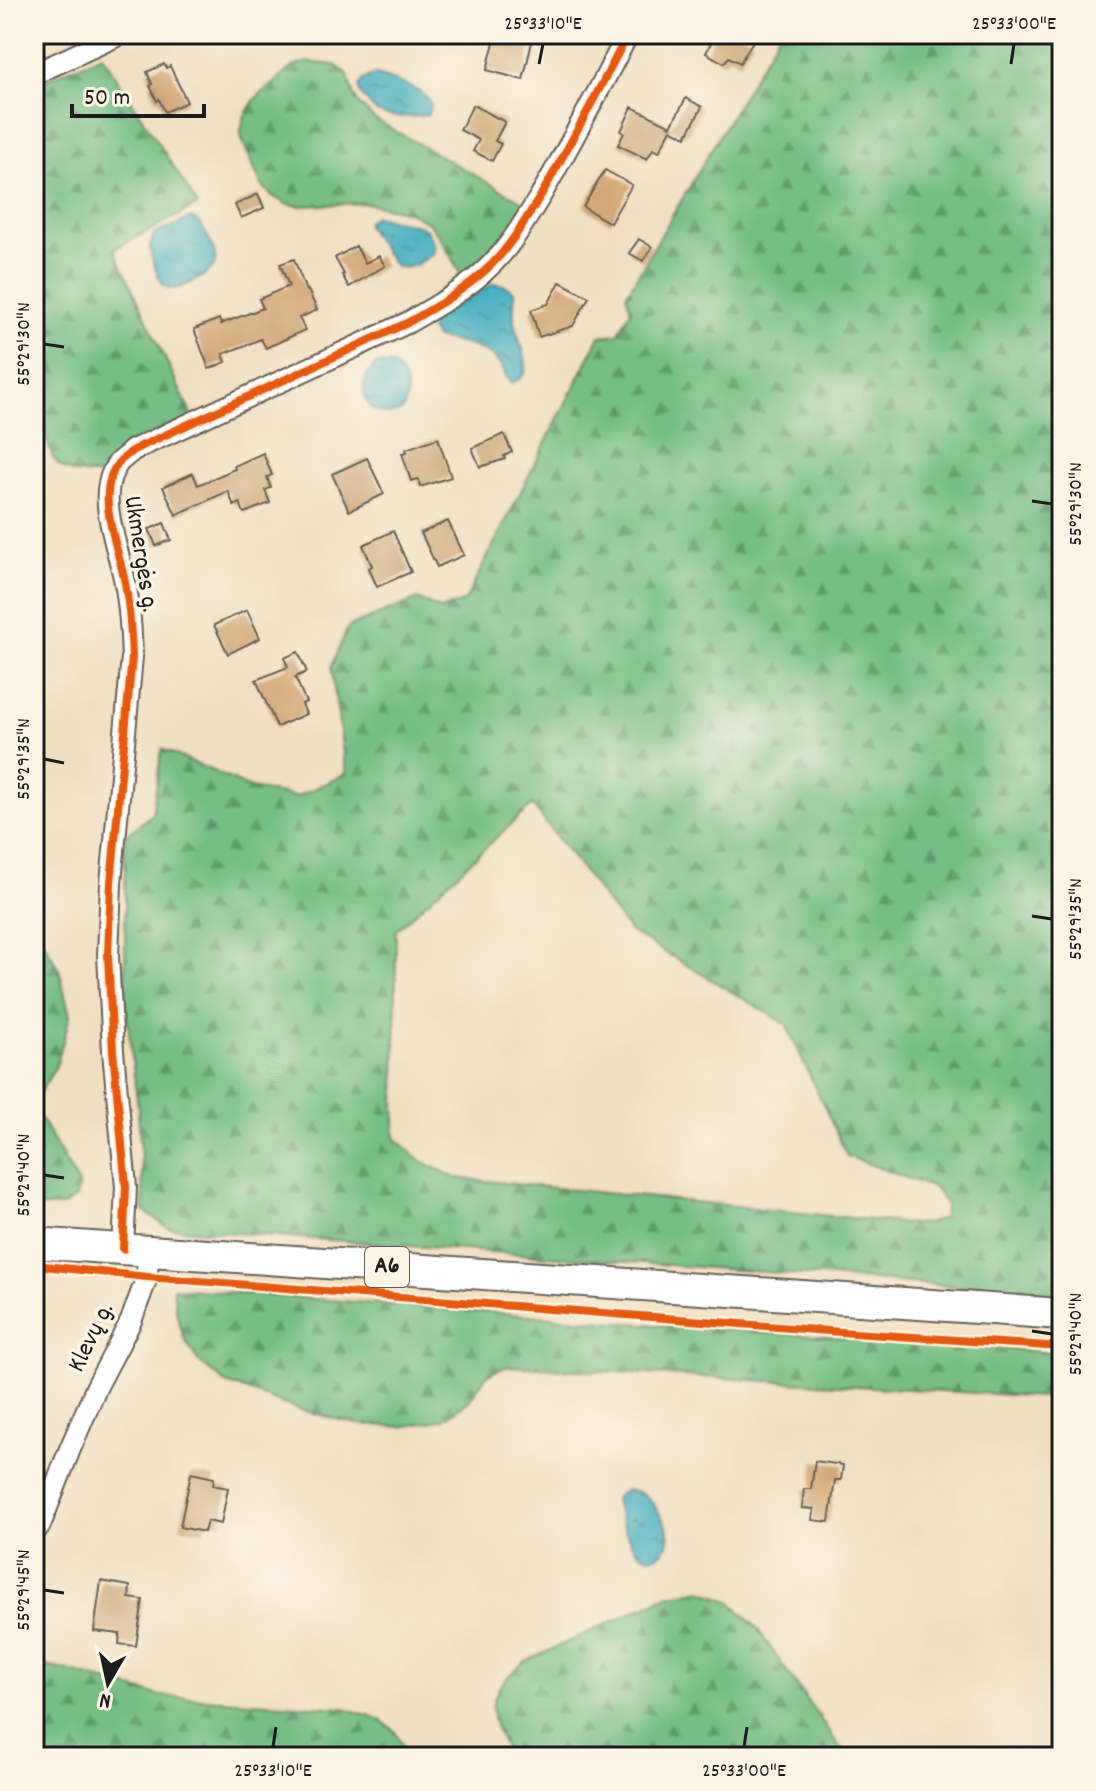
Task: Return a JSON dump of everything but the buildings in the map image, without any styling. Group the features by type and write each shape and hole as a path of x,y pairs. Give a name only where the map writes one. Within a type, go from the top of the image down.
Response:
{"highway":[{"name":"A6","path":"34,1243 1062,1314"}],"street":[{"path":"34,74 121,34"},
{"name":"Ukmergės g.","path":"136,1250 126,1187 113,1051 108,955 111,883 132,657 125,581 109,514 108,492 112,475 119,462 133,450 407,323 470,284 492,265 513,240 559,164 628,34"},
{"name":"Klevų g.","path":"34,1532 40,1525 97,1386 131,1321 147,1277 136,1250"}],"green space":[{"path":"779,34 1062,34 1062,1294 168,1228 144,1211 138,1108 125,999 125,836 152,814 162,749 251,788 296,797 346,774 331,667 348,627 418,599 441,610 465,601 600,336 618,334 631,310 626,295","holes":["532,805 629,931 786,1024 847,1156 934,1188 946,1205 943,1218 930,1223 911,1224 456,1178 423,1162 395,1138 396,930"]},
{"path":"102,55 198,205 114,249 192,416 102,476 74,473 61,467 53,458 34,404 34,85"},
{"path":"307,62 335,65 347,73 354,96 374,119 525,203 507,233 462,277 439,235 429,223 409,212 365,203 286,204 261,184 242,140 244,117 255,99 293,66"},
{"path":"34,924 59,969 70,1016 56,1066 34,1102"},
{"path":"34,1107 79,1185 76,1198 63,1206 34,1208"},
{"path":"173,1288 1062,1353 1062,1398 509,1366 486,1376 469,1401 444,1419 402,1427 357,1424 300,1410 226,1383 199,1362 184,1338"},
{"path":"701,1590 730,1601 756,1627 847,1757 510,1757 496,1729 493,1706 501,1684 524,1662 670,1595"},
{"path":"34,1664 161,1696 344,1708 377,1718 394,1730 403,1746 403,1757 34,1757"}],"water":[{"path":"372,75 399,82 421,93 431,104 428,114 402,117 377,112 364,99 359,88"},
{"path":"375,216 418,225 427,230 435,246 433,254 409,267 394,265 367,226 367,221"},
{"path":"191,218 199,222 207,236 215,253 215,263 193,282 177,288 166,287 153,262 151,242 154,234"},
{"path":"495,284 506,286 515,293 514,320 525,356 524,373 510,383 501,366 489,354 472,346 436,338 430,330 439,317"},
{"path":"376,364 393,365 402,375 407,393 402,411 390,414 379,412 366,401 365,383"},
{"path":"627,1490 642,1493 648,1498 667,1526 668,1543 662,1552 653,1557 642,1554 633,1546 618,1513 615,1498"}],"cycle path":[{"path":"123,1249 126,1187 113,1051 108,955 111,883 132,657 127,592 108,505 112,475 119,462 133,450 407,323 482,273 512,240 541,195 628,34"},
{"path":"34,1265 147,1277 1062,1347"}]}
